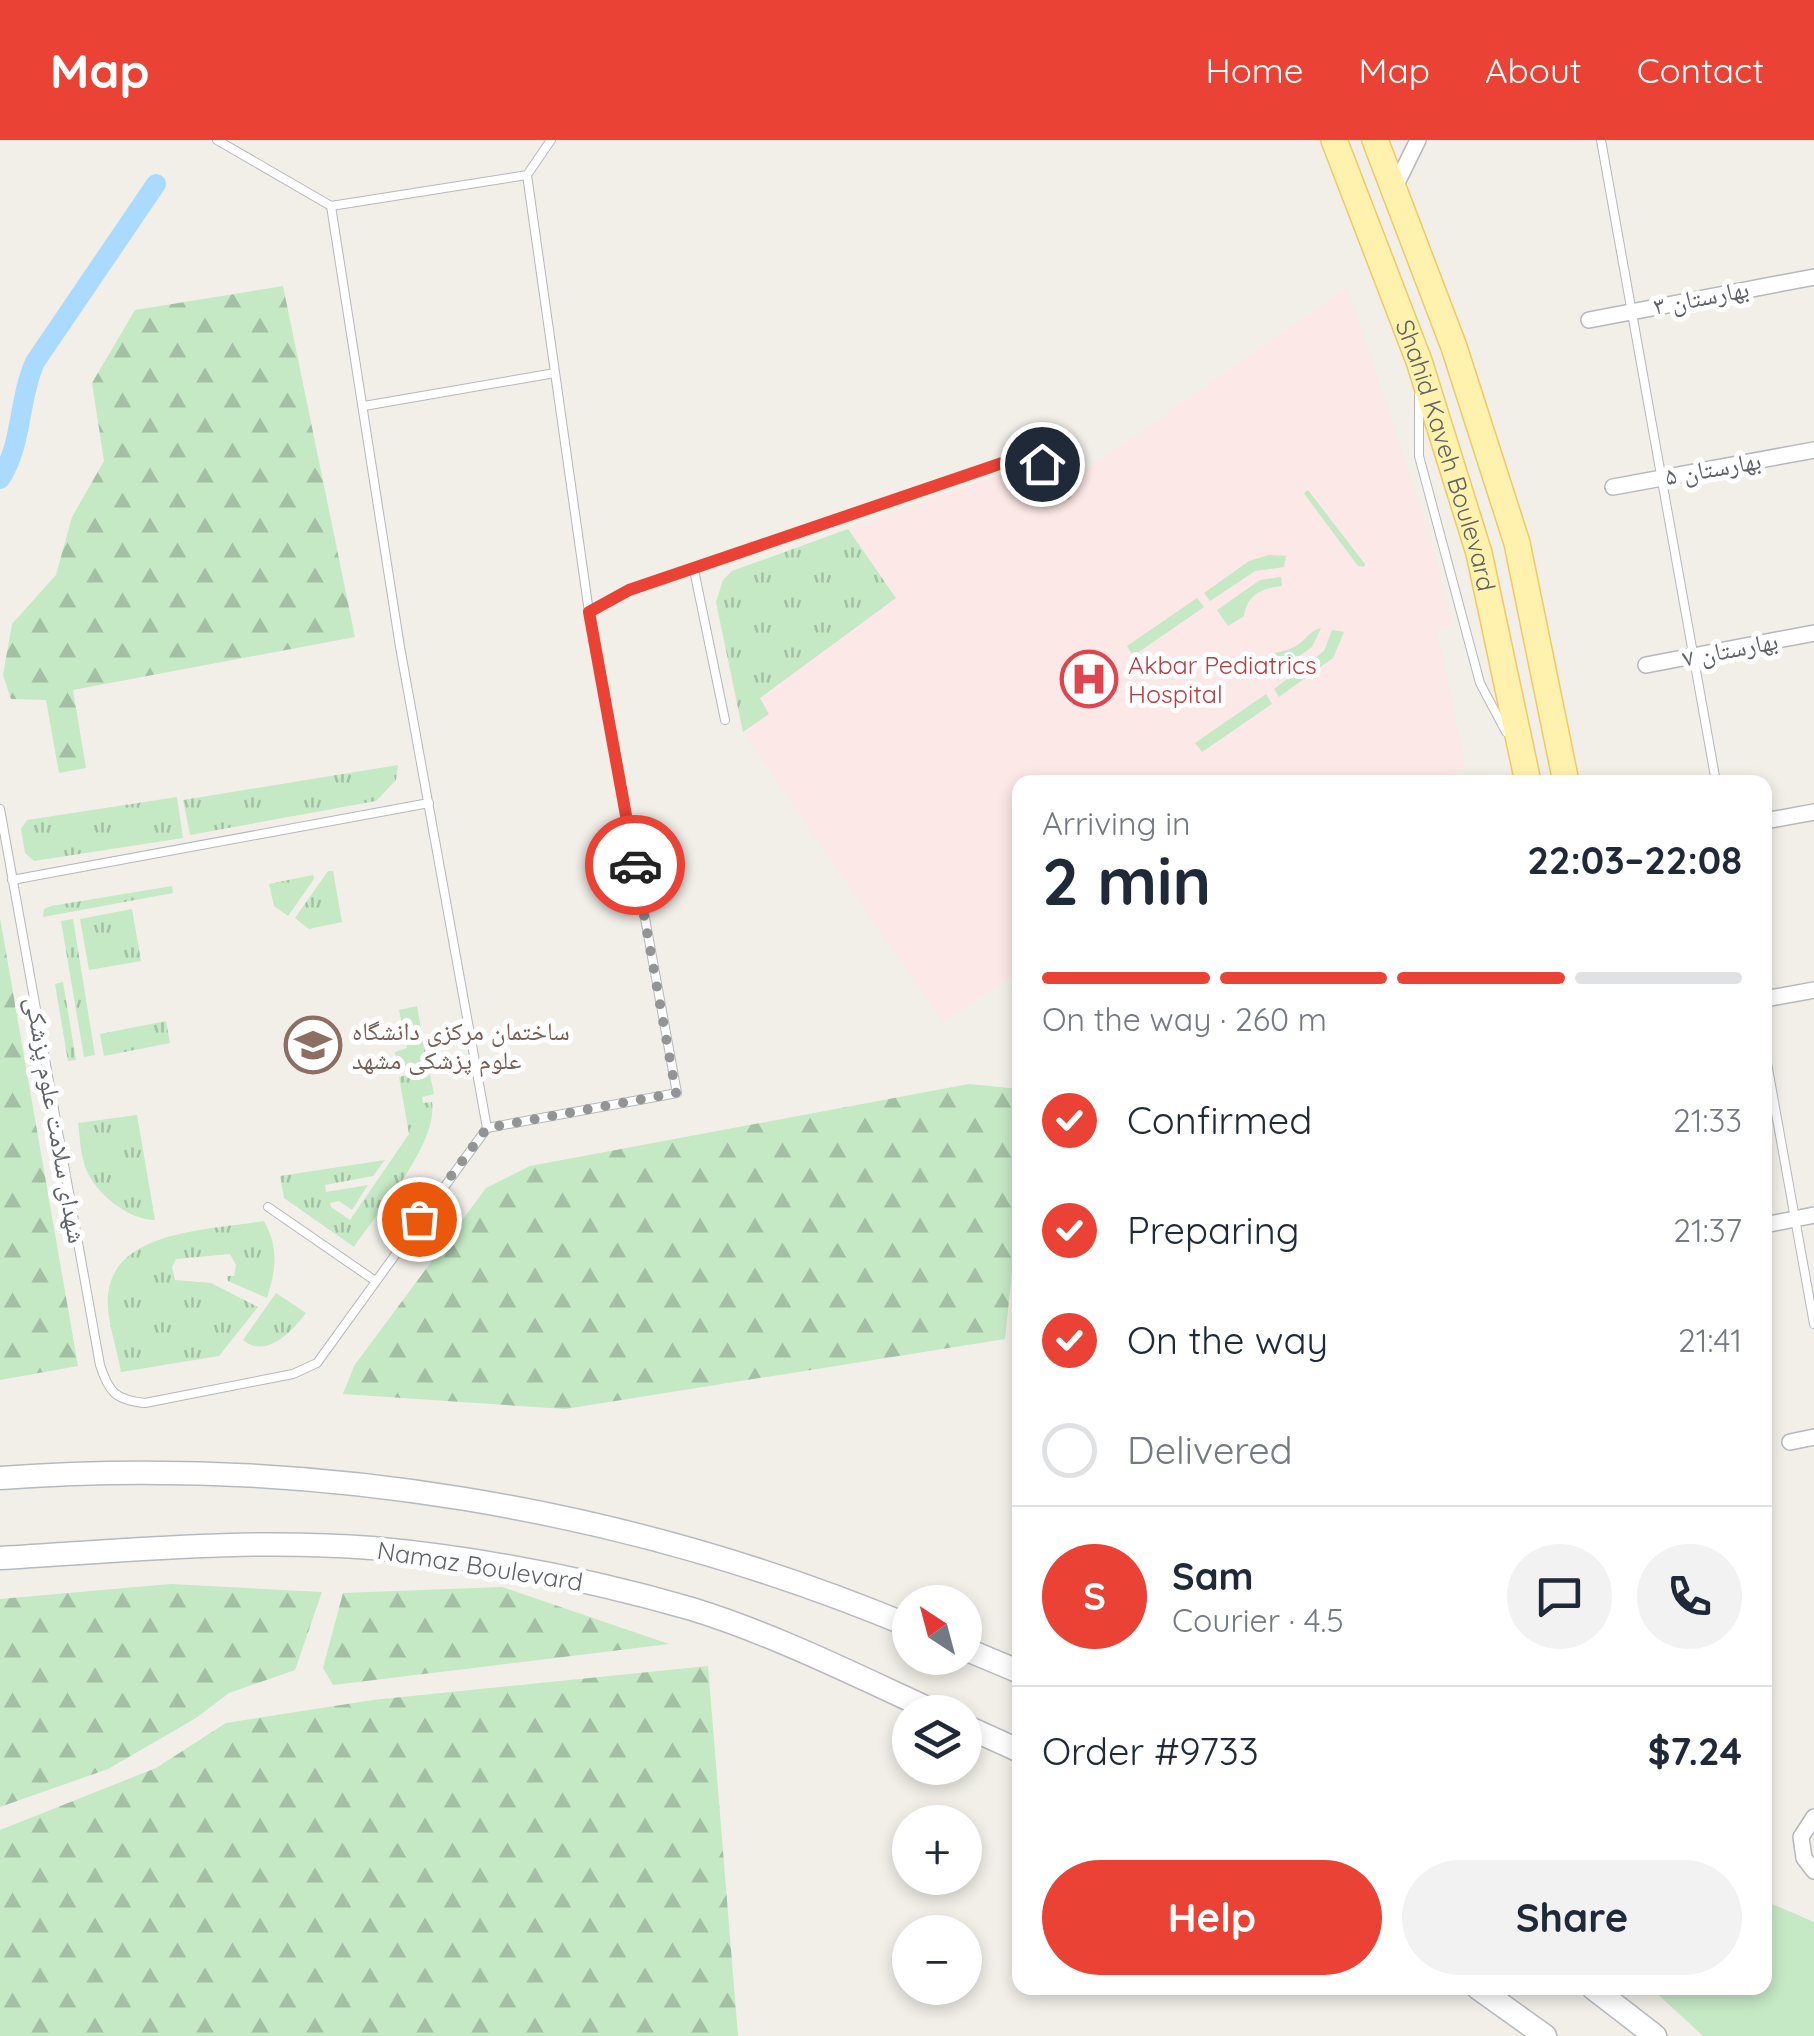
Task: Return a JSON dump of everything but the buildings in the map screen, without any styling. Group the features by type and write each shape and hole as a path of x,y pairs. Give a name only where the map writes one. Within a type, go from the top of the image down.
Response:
{"main road":[{"name":"Shahid Kaveh Boulevard","path":"1334,140 1419,361 1479,553 1526,774"},
{"name":"Shahid Kaveh Boulevard","path":"1375,140 1454,347 1518,543 1565,775"},
{"path":"0,1478 144,1473 380,1484 525,1510 711,1554 827,1592 892,1619"},
{"name":"Namaz Boulevard","path":"0,1558 152,1548 318,1547 370,1548 508,1566 695,1610 799,1649 899,1695"},
{"path":"982,1656 1012,1669"},
{"path":"982,1734 1012,1747"},
{"path":"1488,1995 1545,2036"},
{"path":"1602,1995 1655,2036"}],"street":[{"path":"1394,188 1418,140"},
{"name":"بهارستان ۳","path":"1589,320 1814,276"},
{"name":"بهارستان ۵","path":"1613,487 1814,450"},
{"name":"بهارستان ۷","path":"1646,665 1814,633"},
{"path":"1772,820 1814,812"},
{"path":"1772,997 1814,990"},
{"path":"1772,1224 1814,1215"},
{"path":"1790,1442 1814,1437"},
{"path":"1814,1817 1800,1837 1804,1858 1814,1871"}],"lane":[{"path":"217,140 331,206 527,174"},
{"path":"268,1206 374,1280 487,1128 676,1093 589,612 527,174 551,140"},
{"path":"1601,140 1715,775"},
{"path":"331,206 400,646 487,1128"},
{"path":"364,406 555,372"},
{"path":"589,612 629,590 1014,459 1042,464 1066,495"},
{"path":"694,570 725,720"},
{"path":"12,880 428,802"},
{"name":"شهدای سلامت علوم پزشکی","path":"0,809 100,1365 108,1390 120,1400 145,1403 293,1374 317,1363 374,1280"},
{"path":"1772,1091 1814,1324"}],"shaded area":[{"name":"Akbar Pediatrics Hospital","path":"1347,288 1434,550 1452,627 1437,631 1465,766 1452,775 1012,775 1012,976 943,1022 740,727 716,602 723,580 732,571 1016,469 1032,471 1045,480 1053,493"}],"green space":[{"path":"283,286 355,637 73,690 86,768 59,773 46,700 11,699 3,675 12,624 56,575 72,517 104,461 92,383 135,310"},
{"path":"1308,490 1364,567 1358,566 1305,495"},
{"path":"848,529 896,598 760,698 769,714 743,732 716,602 723,580 732,571"},
{"path":"1269,555 1286,556 1284,567 1255,571 1210,601 1204,593 1249,561"},
{"path":"1281,577 1282,586 1257,594 1248,603 1244,616 1228,626 1217,610 1260,580"},
{"path":"1197,598 1204,607 1133,656 1127,646"},
{"path":"1321,628 1312,647 1267,679 1256,662 1294,647"},
{"path":"1332,630 1344,632 1333,658 1279,697 1274,689 1324,651"},
{"path":"1266,694 1272,704 1202,752 1195,743"},
{"path":"398,765 396,780 376,801 190,835 183,800"},
{"path":"177,797 183,838 34,861 25,853 21,829 27,820"},
{"path":"328,871 333,871 342,922 309,929 295,918"},
{"path":"313,875 288,916 274,906 269,884"},
{"path":"172,886 173,893 43,917 44,909 51,906"},
{"path":"132,909 141,961 89,970 80,919"},
{"path":"0,918 78,1366 0,1380"},
{"path":"73,919 95,1055 84,1057 61,921"},
{"path":"63,982 76,1060 68,1061 55,984"},
{"path":"417,1006 427,1062 398,1071 395,1052 407,1048 399,1010"},
{"path":"166,1021 170,1043 104,1056 100,1034"},
{"path":"429,1070 434,1094 422,1097 423,1103 432,1102 426,1138 404,1177 354,1247 284,1198 280,1176 385,1160 373,1176 325,1185 326,1192 368,1185 352,1210 339,1201 330,1203 350,1220 409,1134 399,1077"},
{"path":"969,1084 1012,1088 1012,1272 1005,1339 565,1409 343,1394 354,1366 486,1188 530,1166"},
{"path":"137,1115 155,1220 133,1215 102,1193 88,1173 82,1153 78,1123"},
{"path":"264,1221 274,1259 267,1298 228,1281 227,1276 234,1276 236,1265 230,1254 176,1259 172,1267 175,1280 211,1283 258,1307 219,1356 121,1372 108,1295 114,1273 128,1257 170,1237"},
{"path":"276,1293 306,1313 269,1345 252,1345 243,1340"},
{"path":"171,1584 322,1592 295,1670 229,1693 196,1718 108,1769 0,1807 0,1599"},
{"path":"502,1587 669,1644 333,1685 323,1668 343,1593"},
{"path":"708,1666 738,2036 0,2036 0,1830 156,1768 226,1723 373,1700"},
{"path":"1772,1904 1814,1922 1814,2036 1703,2036 1659,1995 1772,1995"}],"waterway":[{"path":"0,479 13,451 35,362 156,184"}],"way so far":[{"path":"419,1219 487,1128 676,1093 635,865"}],"place":[{"name":"Akbar Pediatrics Hospital","path":"1089,679"},
{"name":"ساختمان مرکزی دانشگاه علوم پزشکی مشهد","path":"313,1045"}],"route":[{"path":"635,865 589,612 629,590 1014,459 1042,464"}]}
